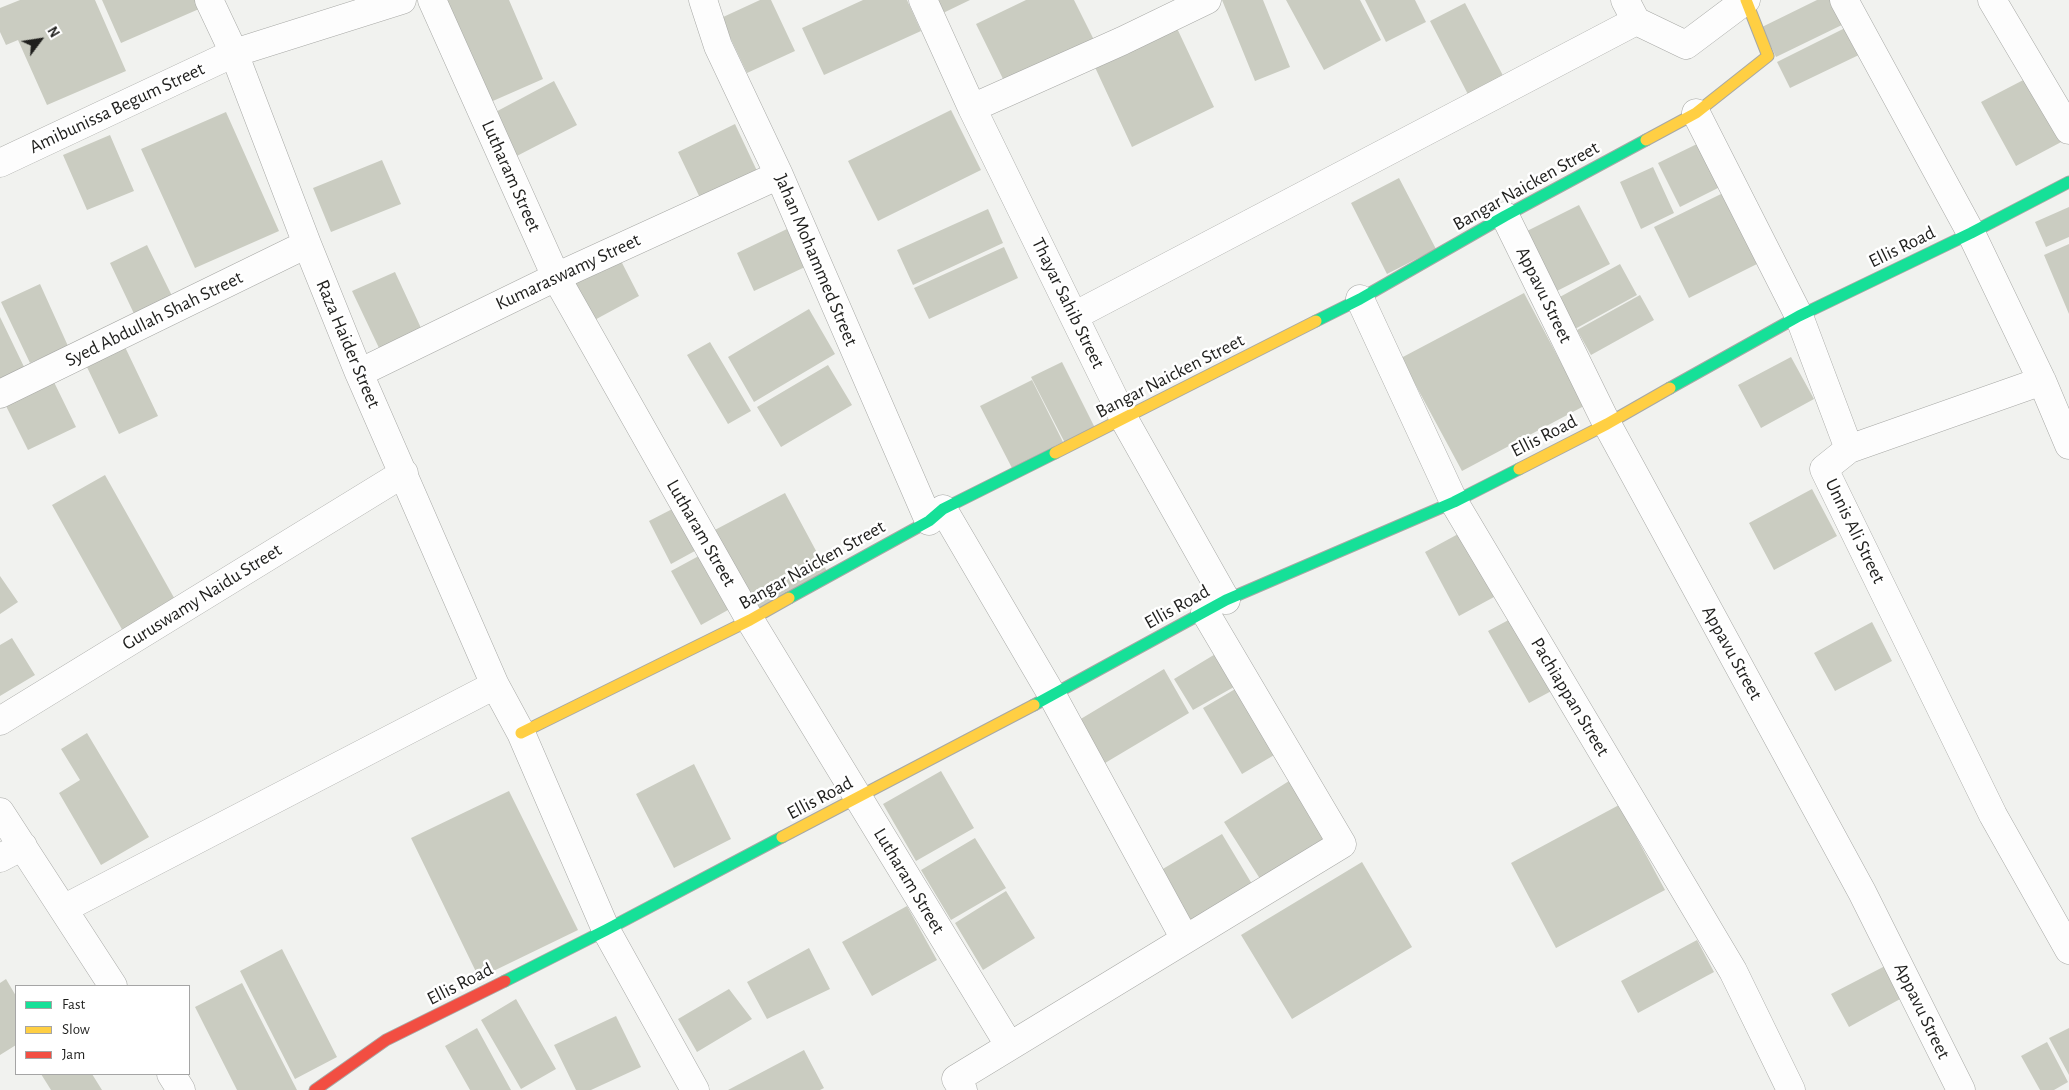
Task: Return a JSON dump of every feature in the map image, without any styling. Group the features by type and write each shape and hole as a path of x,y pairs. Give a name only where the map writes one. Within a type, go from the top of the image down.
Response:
{"street":[{"name":"Raza Haider Street","path":"209,0 234,53 359,373 404,472 495,685 521,733 606,930 695,1090"},
{"name":"Amibunissa Begum Street","path":"0,163 234,53 402,0"},
{"name":"Lutharam Street","path":"432,0 556,277 750,620 1009,1045"},
{"name":"Jahan Mohammed Street","path":"703,0 718,46 936,515 1052,695 1185,939"},
{"name":"Thayar Sahib Street","path":"923,0 972,108 1216,606 1342,844 1185,939"},
{"path":"972,108 1122,41 1207,0"},
{"path":"1074,316 1631,10 1686,45 1746,0"},
{"name":"Bangar Naicken Street","path":"521,733 750,620 936,515 1360,299 1505,216 1696,113 1768,56 1746,0"},
{"path":"1844,0 1971,233 2042,381 2069,445"},
{"path":"1992,0 2069,130"},
{"name":"Unnis Ali Street","path":"1696,113 1799,316 1849,449 1824,469 1992,815 2069,950"},
{"name":"Kumaraswamy Street","path":"359,373 556,277 779,175"},
{"name":"Ellis Road","path":"315,1090 386,1040 606,930 1052,695 1216,606 1454,502 1607,424 1799,316 1971,233 2069,182"},
{"name":"Appavu Street","path":"1505,216 1607,424 1862,892 1961,1090"},
{"name":"Syed Abdullah Shah Street","path":"0,394 307,244"},
{"name":"Pachiappan Street","path":"1360,299 1454,502 1733,971 1791,1090"},
{"path":"1849,449 2042,381"},
{"name":"Guruswamy Naidu Street","path":"0,721 404,472"},
{"path":"63,909 495,685"},
{"path":"0,812 12,852 63,909 113,985"},
{"path":"963,1090 956,1079 1185,939"},
{"path":"172,1075 181,1090"}],"building":[{"path":"20,0 95,0 126,71 47,105 18,40 6,45 0,32 0,8"},
{"path":"102,0 196,0 199,9 121,43"},
{"path":"441,0 509,0 543,79 486,104"},
{"path":"760,0 771,0 795,51 747,73 721,18"},
{"path":"863,0 907,0 921,31 824,75 802,28"},
{"path":"935,0 970,0 941,14"},
{"path":"1026,0 1074,0 1095,42 1006,85 976,24"},
{"path":"1222,0 1263,0 1290,67 1255,81"},
{"path":"1286,0 1360,0 1381,40 1324,70"},
{"path":"1365,0 1415,0 1426,22 1386,42"},
{"path":"1817,0 1834,0 1846,23 1776,57 1762,27"},
{"path":"1465,3 1509,87 1474,106 1430,21"},
{"path":"1175,24 1214,107 1132,147 1093,63"},
{"path":"1849,26 1863,53 1790,88 1777,62"},
{"path":"2031,76 2065,140 2016,166 1981,102"},
{"path":"554,81 577,125 511,159 488,116"},
{"path":"951,110 981,170 878,221 848,161"},
{"path":"226,112 279,231 195,268 141,149"},
{"path":"735,124 758,173 701,200 678,152"},
{"path":"110,135 134,191 87,210 63,155"},
{"path":"1699,143 1720,187 1680,207 1658,163"},
{"path":"382,160 401,204 331,232 313,188"},
{"path":"1653,167 1674,213 1641,229 1620,182"},
{"path":"1399,178 1436,249 1387,274 1351,203"},
{"path":"1723,193 1759,263 1689,298 1654,227"},
{"path":"1579,205 1610,264 1553,293 1523,233"},
{"path":"2069,207 2069,237 2046,247 2035,222"},
{"path":"988,209 1003,243 913,285 897,250"},
{"path":"787,229 805,267 754,291 737,253"},
{"path":"2069,244 2069,314 2044,255"},
{"path":"147,245 175,302 137,320 110,263"},
{"path":"1004,247 1018,278 929,319 914,288"},
{"path":"620,259 639,296 589,323 570,285"},
{"path":"1620,264 1637,295 1575,329 1558,298"},
{"path":"395,272 421,328 379,348 352,291"},
{"path":"40,284 68,346 30,363 1,302"},
{"path":"1524,293 1584,406 1462,471 1401,358"},
{"path":"1640,295 1654,320 1591,355 1577,330"},
{"path":"809,309 835,354 754,402 728,357"},
{"path":"0,317 27,373 0,386"},
{"path":"710,342 751,411 728,424 687,355"},
{"path":"125,347 158,416 119,434 86,365"},
{"path":"1791,357 1814,399 1761,428 1738,385"},
{"path":"1062,362 1095,428 1065,443 1031,377"},
{"path":"828,365 852,405 781,447 757,407"},
{"path":"51,376 76,427 28,450 3,400"},
{"path":"1032,380 1063,442 1012,468 980,406"},
{"path":"105,475 177,603 124,633 52,505"},
{"path":"1812,489 1837,536 1774,570 1749,523"},
{"path":"785,493 829,575 755,615 711,532"},
{"path":"682,504 704,546 671,564 649,521"},
{"path":"1460,533 1494,597 1459,616 1425,552"},
{"path":"708,551 737,605 701,625 671,571"},
{"path":"0,576 18,602 0,614"},
{"path":"1516,616 1557,688 1529,703 1488,631"},
{"path":"1872,622 1892,661 1835,691 1814,653"},
{"path":"12,638 35,675 0,696 0,645"},
{"path":"1222,650 1241,683 1193,710 1174,679"},
{"path":"1164,669 1189,713 1100,766 1074,723"},
{"path":"1242,685 1281,751 1242,774 1203,708"},
{"path":"87,733 149,837 101,865 59,793 80,780 61,749"},
{"path":"694,764 731,839 674,868 636,794"},
{"path":"941,771 974,828 916,861 883,804"},
{"path":"1289,781 1327,842 1262,882 1224,822"},
{"path":"509,791 578,930 479,978 411,838"},
{"path":"1619,805 1665,890 1556,948 1511,863"},
{"path":"1222,834 1255,889 1190,929 1156,873"},
{"path":"975,838 1006,888 951,920 921,870"},
{"path":"1362,862 1412,947 1292,1019 1241,935"},
{"path":"1006,891 1035,938 983,970 955,923"},
{"path":"907,906 937,960 872,996 842,942"},
{"path":"1697,940 1714,972 1638,1013 1621,981"},
{"path":"809,948 830,989 767,1019 747,982"},
{"path":"282,949 337,1057 295,1079 240,971"},
{"path":"1885,966 1902,998 1849,1027 1831,994"},
{"path":"6,979 15,994 15,1046 0,1055 0,983"},
{"path":"242,983 297,1090 237,1090 195,1007"},
{"path":"729,989 752,1019 697,1052 678,1019"},
{"path":"516,999 556,1069 521,1089 481,1020"},
{"path":"616,1016 641,1067 591,1090 576,1090 554,1045"},
{"path":"477,1028 511,1090 470,1090 445,1046"},
{"path":"2069,1028 2069,1075 2049,1038"},
{"path":"2047,1042 2068,1082 2054,1090 2040,1090 2021,1056"},
{"path":"804,1050 824,1088 820,1090 728,1090"},
{"path":"42,1075 93,1075 102,1090 51,1090"}],"traffic: fast":[{"path":"1316,321 1360,299 1505,216 1646,140"},
{"path":"1670,388 1799,316 1971,233 2069,182"},
{"path":"789,598 929,521 943,509 1055,453"},
{"path":"1034,705 1226,600 1454,502 1519,469"},
{"path":"505,981 782,837"}],"traffic: slow":[{"path":"1646,140 1696,113 1768,56 1746,0"},
{"path":"1055,453 1316,321"},
{"path":"1519,469 1607,424 1670,388"},
{"path":"521,733 750,620 789,598"},
{"path":"782,837 1034,705"}],"traffic: jam":[{"path":"315,1090 386,1040 505,981"}]}
